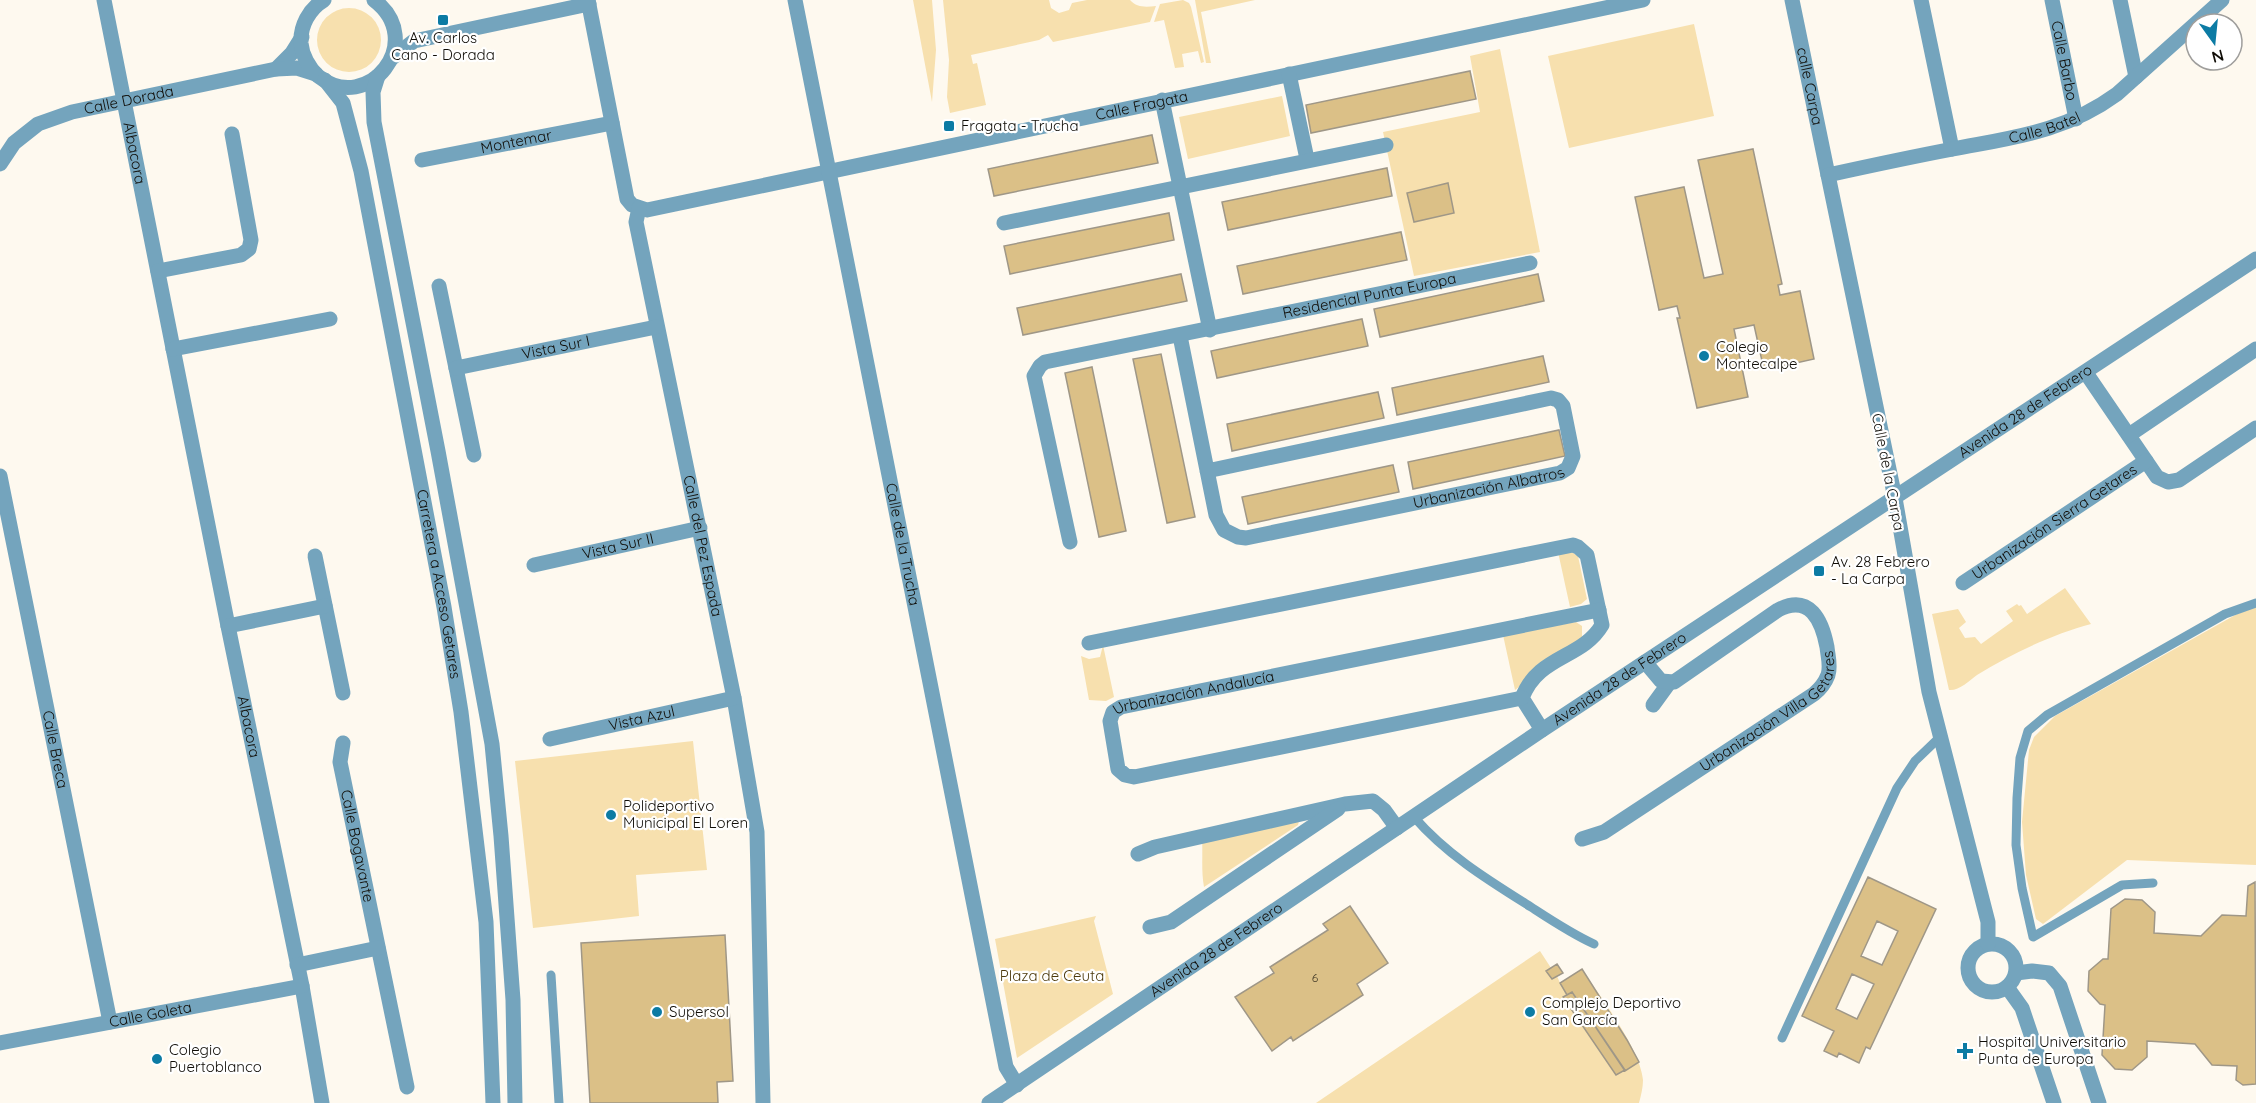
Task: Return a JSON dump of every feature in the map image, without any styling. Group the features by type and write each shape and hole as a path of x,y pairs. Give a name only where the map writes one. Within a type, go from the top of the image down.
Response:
{"street":[{"name":"Albacora","path":"104,0 302,986 322,1103"},
{"path":"374,0 388,15 394,30 396,43 392,58"},
{"name":"Calle de la Trucha","path":"795,0 1006,1067 1017,1085"},
{"name":"Calle Fragata","path":"639,208 647,210 1643,0"},
{"name":"calle Carpa","path":"1792,0 1827,175"},
{"path":"1921,0 1952,149"},
{"name":"Calle Barbo","path":"2052,0 2076,119"},
{"path":"2120,0 2136,77"},
{"name":"Calle Batel","path":"1827,175 2033,134 2076,119 2098,107 2136,77 2222,0"},
{"path":"276,69 292,53 302,37 305,21 321,1"},
{"path":"378,76 392,58 414,41 588,2 627,199 639,208"},
{"path":"394,30 414,41"},
{"name":"Carretera a Acceso Getares","path":"302,37 304,54 320,77 343,103 361,171 444,607 474,810 486,922 493,1103"},
{"name":"Calle Dorada","path":"0,164 14,143 38,124 72,112 276,69 297,68 335,85 358,86 378,76"},
{"path":"1289,74 1307,159"},
{"name":"Carretera a Acceso Getares","path":"378,76 373,92 374,122 436,439 492,744 513,1000 515,1103"},
{"path":"1162,100 1210,330"},
{"name":"Montemar","path":"422,160 612,123"},
{"path":"158,271 241,255 249,249 251,240 232,135"},
{"path":"1004,223 1307,159 1386,145"},
{"name":"Calle de la Carpa","path":"1827,175 1894,498 1929,692 1988,922 1988,944"},
{"name":"Calle del Pez Espada","path":"639,208 636,222 734,698 757,832 763,1103"},
{"name":"Avenida 28 de Febrero","path":"989,1103 1542,730 2256,259"},
{"name":"Residencial Punta Europa","path":"1070,542 1034,376 1040,366 1051,361 1530,263"},
{"path":"440,286 474,455"},
{"path":"173,349 330,319"},
{"name":"Vista Sur I","path":"456,368 656,327"},
{"name":"Urbanización Albatros","path":"1180,336 1207,471 1219,523 1230,534 1246,538 1560,473 1568,468 1574,456 1563,406 1558,400 1551,398 1207,471"},
{"path":"2129,435 2256,350"},
{"path":"2086,373 2157,477 2168,482 2173,482 2256,428"},
{"name":"Urbanización Sierra Getares","path":"1963,583 2146,461"},
{"name":"Calle Breca","path":"0,476 110,1022"},
{"name":"Vista Sur II","path":"534,565 700,528"},
{"path":"1089,643 1567,546 1578,547 1587,555 1602,625 1596,636 1535,674 1527,686 1522,698 1542,730"},
{"path":"315,556 343,693"},
{"path":"228,626 326,606"},
{"name":"Urbanización Villa Getares","path":"1582,838 1604,832 1814,694 1828,677 1830,666 1823,627 1808,608 1785,606 1669,683 1653,705"},
{"name":"Urbanización Andalucía","path":"1522,698 1134,777 1125,775 1118,769 1110,721 1113,712 1121,707 1599,610"},
{"path":"1645,662 1661,681 1669,683"},
{"name":"Vista Azul","path":"550,739 734,698"},
{"name":"Calle Bogavante","path":"343,743 340,762 407,1087"},
{"path":"1138,854 1155,847 1345,804 1373,801 1384,810 1397,828"},
{"path":"1150,927 1171,922 1345,804"},
{"path":"1988,944 1996,944 2010,951 2017,965 2016,973 2007,987 2001,991 1984,991 1977,987 1968,974 1968,966 1974,951 1988,944"},
{"path":"297,965 378,948"},
{"path":"2016,973 2032,971 2049,973 2060,986 2099,1103"},
{"name":"Calle Goleta","path":"0,1043 302,986"},
{"path":"2007,987 2022,1008 2054,1103"}],"lane":[{"path":"2153,883 2122,885 2033,937 2022,888 2016,845 2020,758 2028,731 2047,715 2225,614 2256,603"},
{"path":"1782,1038 1897,788 1916,761 1940,738"},
{"path":"1414,817 1432,838 1451,854 1496,885 1594,944"},
{"path":"551,975 559,1103"}],"green space":[{"path":"913,0 932,0 936,50 932,102"},
{"path":"943,0 1049,0 1051,8 1059,13 1069,10 1072,3 1087,0 1130,0 1139,6 1156,6 1150,22 1053,42 1048,35 1039,40 971,55 973,64 977,63 986,105 950,113 947,97 949,60"},
{"path":"1183,0 1191,7 1204,62 1201,63 1198,51 1182,54 1184,67 1175,68 1164,20 1154,22 1160,4"},
{"path":"1195,0 1255,0 1201,12 1211,63 1206,63"},
{"path":"349,8 367,14 375,22 381,40 375,58 367,66 349,72 331,66 323,58 317,40 323,22 331,14"},
{"path":"1694,24 1714,116 1569,148 1548,56"},
{"path":"1500,49 1540,252 1414,276 1383,132 1480,112 1470,56"},
{"path":"1282,96 1290,136 1188,159 1179,117"},
{"path":"1568,550 1578,556 1587,599 1581,604 1570,607 1558,552"},
{"path":"2065,588 2091,624 2032,645 1990,667 1960,687 1949,690 1932,614 1958,609 1966,622 1959,628 1965,638 1975,637 1981,644 2013,621 2006,611 2017,604 2021,605 2027,614"},
{"path":"2256,607 2256,865 2127,860 2043,924 2036,919 2026,875 2022,822 2029,750 2034,737 2055,716 2237,614"},
{"path":"1576,622 1582,626 1582,638 1515,690 1503,635"},
{"path":"1103,645 1114,697 1106,701 1089,700 1081,656 1089,659 1100,657"},
{"name":"Polideportivo Municipal El Loren","path":"693,741 707,870 636,875 639,916 533,928 515,761"},
{"path":"1299,821 1298,825 1204,887 1202,839"},
{"name":"Plaza de Ceuta","path":"1096,916 1094,921 1113,994 1017,1058 995,939"},
{"name":"Complejo Deportivo San García","path":"1540,951 1551,968 1557,964 1563,973 1557,976 1560,983 1582,969 1608,1008 1627,1038 1640,1067 1643,1083 1639,1103 1316,1103"}],"building":[{"path":"1470,71 1476,99 1311,133 1306,105"},
{"path":"1152,135 1158,163 994,196 988,169"},
{"path":"1753,149 1782,284 1778,285 1780,295 1800,291 1814,359 1764,370 1754,325 1734,329 1748,397 1697,408 1677,318 1680,318 1677,306 1659,310 1635,197 1684,187 1704,278 1723,274 1698,160"},
{"path":"1387,168 1392,196 1228,230 1222,202"},
{"path":"1448,183 1454,213 1414,222 1407,193"},
{"path":"1169,213 1174,240 1010,274 1004,246"},
{"path":"1401,232 1407,260 1243,294 1237,266"},
{"path":"1181,274 1187,301 1023,335 1017,308"},
{"path":"1538,274 1544,301 1380,337 1374,309"},
{"path":"1362,319 1368,346 1217,378 1211,351"},
{"path":"1161,354 1195,517 1167,523 1133,359"},
{"path":"1543,356 1549,382 1397,415 1392,388"},
{"path":"1092,367 1126,531 1099,537 1065,373"},
{"path":"1378,392 1384,418 1232,451 1227,424"},
{"path":"1559,430 1565,456 1413,489 1408,462"},
{"path":"1393,465 1399,492 1248,524 1242,497"},
{"path":"1868,877 1936,909 1870,1049 1866,1047 1859,1063 1839,1053 1837,1057 1824,1051 1834,1031 1802,1016","holes":["1877,921 1898,931 1882,965 1861,956","1852,974 1874,984 1857,1019 1836,1009"]},
{"path":"2255,882 2256,1084 2243,1085 2236,1080 2237,1066 2212,1065 2195,1044 2147,1041 2147,1057 2132,1070 2115,1069 2102,1055 2105,1005 2100,1004 2088,991 2089,971 2103,959 2108,959 2111,909 2125,899 2142,900 2155,912 2154,933 2201,936 2222,915 2246,916 2248,886"},
{"path":"1350,906 1388,963 1357,984 1363,995 1293,1041 1291,1037 1272,1051 1235,997 1274,973 1270,967 1328,930 1323,924"},
{"name":"Supersol","path":"725,935 733,1081 717,1082 718,1103 590,1103 581,943"},
{"path":"1557,964 1563,973 1552,979 1546,971"},
{"path":"1582,969 1639,1062 1625,1071 1572,992 1567,995 1560,983"},
{"path":"1572,992 1625,1070 1616,1075 1563,997"}],"place":[{"name":"Av. Carlos Cano - Dorada","path":"443,20"},
{"name":"Fragata - Trucha","path":"949,126"},
{"name":"Colegio Montecalpe","path":"1704,356"},
{"name":"Av. 28 Febrero - La Carpa","path":"1819,571"},
{"name":"Polideportivo Municipal El Loren","path":"611,815"},
{"name":"Supersol","path":"657,1012"},
{"name":"Complejo Deportivo San García","path":"1530,1012"},
{"name":"Hospital Universitario Punta de Europa","path":"1965,1051"},
{"name":"Colegio Puertoblanco","path":"157,1059"}]}
